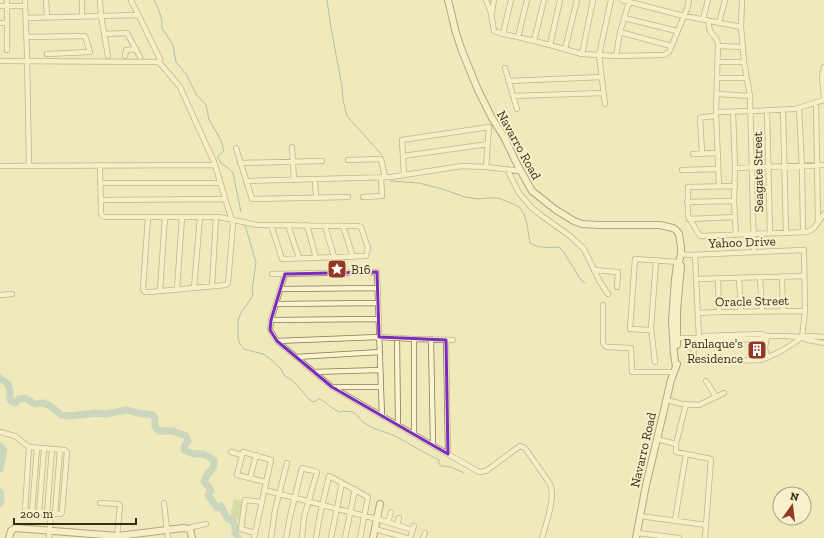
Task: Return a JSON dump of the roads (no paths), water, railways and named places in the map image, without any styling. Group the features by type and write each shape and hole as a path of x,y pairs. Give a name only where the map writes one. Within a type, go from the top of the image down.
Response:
{"street":[{"path":"6,0 8,23 6,61"},
{"path":"25,0 29,166"},
{"path":"46,0 47,17"},
{"path":"82,0 82,16"},
{"path":"100,0 101,16 108,56"},
{"path":"131,0 160,59"},
{"name":"Navarro Road","path":"448,0 456,33 478,90 492,118 504,137 520,171 532,190 556,210 582,224 660,225 673,228 679,234 681,247 679,262 681,266 675,338 678,361 666,400 646,485 637,535"},
{"path":"486,0 492,13"},
{"path":"494,0 492,13 494,31 550,44 582,54 616,56 664,55 669,52 687,9 688,0"},
{"path":"503,34 511,0"},
{"path":"518,37 527,0"},
{"path":"534,41 544,0"},
{"path":"550,44 560,0"},
{"path":"565,49 577,0"},
{"path":"582,54 593,0"},
{"path":"605,104 599,55 611,0"},
{"path":"622,0 684,16 741,27"},
{"path":"708,0 706,20 710,31 717,40 718,46 716,114 719,186"},
{"path":"719,23 725,0"},
{"path":"742,0 741,27 744,62 750,96 754,252"},
{"path":"616,56 620,32 628,2"},
{"path":"0,6 26,6"},
{"path":"26,18 138,15"},
{"path":"624,18 677,31"},
{"path":"0,23 8,23"},
{"path":"620,32 671,46"},
{"path":"104,34 127,33 140,57"},
{"path":"0,61 90,52 85,36 27,37"},
{"path":"718,46 743,47"},
{"path":"125,56 126,50 136,49"},
{"path":"47,57 159,62 180,87 215,165 233,224 228,283 226,285 177,290 144,291 148,217"},
{"path":"718,62 744,62"},
{"path":"702,153 700,118 704,116 733,112 795,109 824,99 822,78 824,67"},
{"path":"504,68 517,110"},
{"path":"508,80 602,77"},
{"path":"717,78 747,78"},
{"path":"513,96 603,93"},
{"path":"717,94 750,96"},
{"path":"816,102 818,223"},
{"path":"799,108 803,232"},
{"path":"783,110 786,233"},
{"name":"Seagate Street","path":"767,111 770,233"},
{"path":"733,112 736,168 734,200 736,235"},
{"path":"404,175 402,140 489,128 486,167"},
{"path":"403,156 488,144"},
{"path":"292,147 294,180"},
{"path":"236,148 252,199 348,197"},
{"path":"693,154 718,153"},
{"path":"348,160 381,159 383,177 382,196 364,197"},
{"path":"240,163 322,161"},
{"path":"0,166 215,165"},
{"path":"736,168 824,165"},
{"path":"100,166 101,213 105,218 216,217 228,218 257,225 271,225 288,225 307,226 358,226 361,227 368,248 366,256 282,259 271,225"},
{"path":"246,181 383,177 462,166 520,171"},
{"path":"507,169 519,193 525,201 542,216 578,242 584,249 600,282 608,294"},
{"path":"682,170 718,169"},
{"path":"315,179 316,198"},
{"path":"100,183 220,182"},
{"path":"735,186 688,187 687,202 689,219 700,236 807,232 814,228 824,214"},
{"path":"101,200 225,200"},
{"path":"687,202 734,200"},
{"path":"160,291 165,217"},
{"path":"177,290 182,217"},
{"path":"194,288 200,217"},
{"path":"212,286 216,217"},
{"path":"689,219 735,217"},
{"path":"288,225 299,258"},
{"path":"307,226 316,258"},
{"path":"325,226 334,257"},
{"path":"343,226 352,257"},
{"name":"Yahoo Drive","path":"681,254 695,255 804,250 804,276"},
{"path":"695,255 700,338"},
{"path":"651,330 630,329 635,259 679,262"},
{"path":"655,362 651,330 656,261"},
{"path":"594,270 618,272 617,287"},
{"path":"272,274 377,272 382,416"},
{"path":"285,274 271,320 270,330 277,341 332,388 479,472 486,471 520,446 525,448 552,488 551,502 542,538"},
{"path":"693,338 694,362 761,360 795,343 802,337 805,311 804,276 696,279"},
{"path":"760,277 762,311"},
{"path":"782,277 783,311"},
{"path":"739,278 741,312"},
{"path":"718,279 719,312"},
{"path":"280,289 378,288"},
{"path":"0,295 12,294"},
{"path":"276,304 378,303"},
{"path":"603,305 604,346 631,348 632,372 675,370"},
{"name":"Oracle Street","path":"698,313 805,311"},
{"path":"271,320 379,320"},
{"path":"675,338 761,334 766,336 824,337"},
{"path":"766,336 765,348 767,358"},
{"path":"277,341 379,337 453,340"},
{"path":"802,337 808,340 824,343"},
{"path":"397,338 398,425"},
{"path":"414,339 414,434"},
{"path":"431,340 433,445"},
{"path":"446,340 448,454"},
{"path":"296,357 380,352"},
{"path":"313,372 380,370"},
{"path":"706,381 716,397"},
{"path":"332,388 381,387"},
{"path":"666,400 699,405 724,393"},
{"path":"686,404 676,444 676,452 711,459 705,538"},
{"path":"0,432 15,436 29,447 66,450 61,514 26,512 25,510 29,447"},
{"path":"657,439 676,444"},
{"path":"32,512 37,448"},
{"path":"39,513 44,449"},
{"path":"49,538 52,449"},
{"path":"51,514 60,450"},
{"path":"231,452 242,455"},
{"path":"262,502 245,500 241,530 254,536 262,502 271,460 243,452 237,475 266,482"},
{"path":"675,520 686,454"},
{"path":"250,478 256,455"},
{"path":"271,538 275,510 287,463"},
{"path":"286,538 302,468 317,472 304,517 302,538"},
{"path":"316,538 329,476 368,497 360,538"},
{"path":"331,538 342,483"},
{"path":"345,538 355,489"},
{"path":"264,490 397,525 414,528 410,538"},
{"path":"100,503 120,505 118,537"},
{"path":"164,503 168,538"},
{"path":"374,538 376,519 380,504"},
{"path":"388,522 391,512"},
{"path":"640,516 706,525"},
{"path":"397,525 400,518"},
{"path":"9,538 11,531 15,528 118,537 167,529 190,529 192,527 206,524"},
{"path":"190,529 192,538"},
{"path":"375,529 406,538"},
{"path":"424,538 425,533"},
{"path":"637,535 679,538"}],"waterway":[{"path":"154,0 162,20 162,28 173,45 176,62 186,74 196,94 206,105 209,120 221,140 224,151 217,157 222,164 233,173 241,212"},
{"path":"327,0 342,86 343,100 347,116 382,155"},
{"path":"390,181 419,183 465,197 479,199 498,198 518,206 524,214 530,243 537,246 551,248 559,247 581,280 585,283"},
{"path":"245,225 256,262 252,297 238,320 238,338 244,349 263,354 268,357 310,400 314,402 320,399 340,412 352,412 369,426 395,436 439,460 439,464 442,466 451,467 464,473"},
{"path":"0,378 8,384 10,400 15,403 19,399 25,398 35,404 44,403 52,407 61,415 70,416 96,413 106,414 126,410 153,415 155,419 155,426 159,431 173,431 186,436 188,441 184,450 194,454 203,454 214,460 213,468 204,482 209,487 211,491 208,495 217,508 221,506 227,518 233,521 235,533 238,538"},
{"path":"0,446 4,450 0,469"},
{"path":"0,492 0,503"}],"place":[{"name":"B16","path":"337,269"},
{"name":"Panlaque's Residence","path":"757,350"}]}
